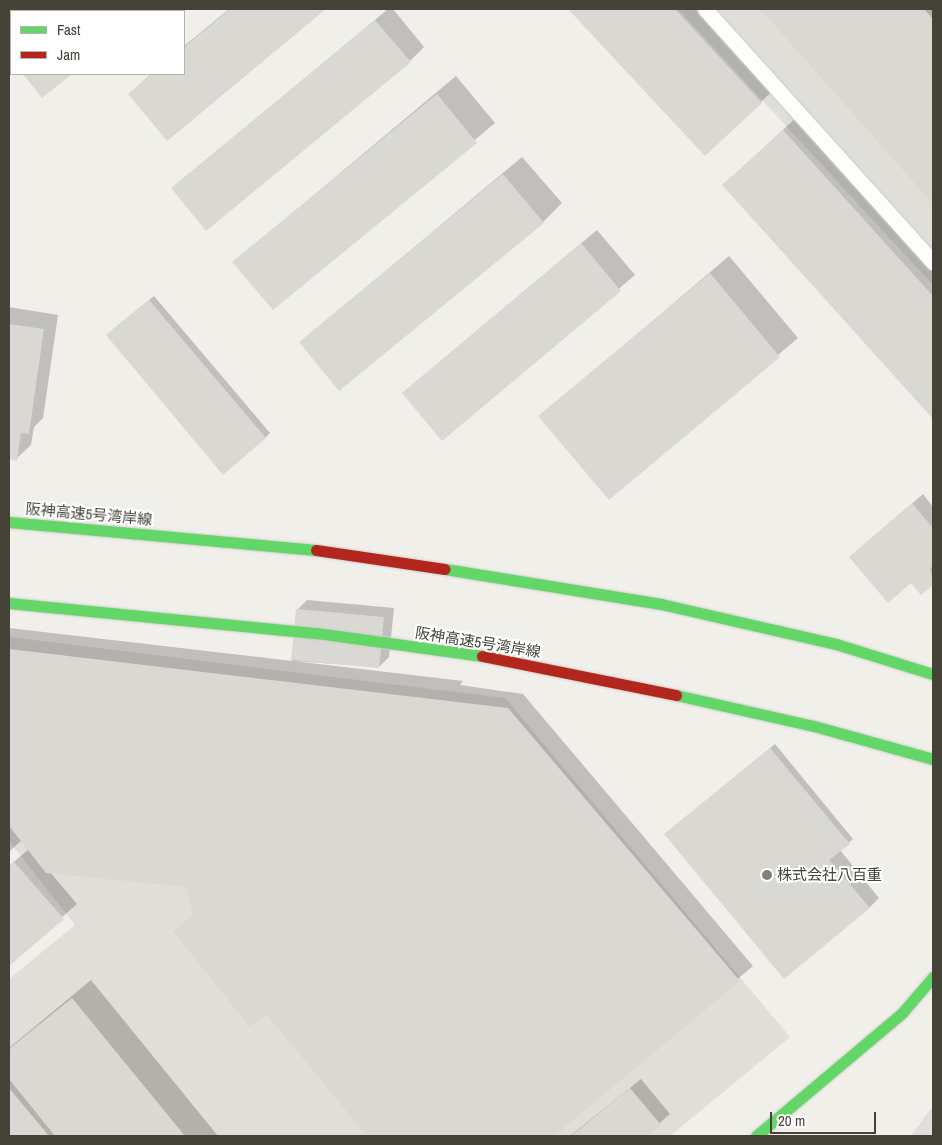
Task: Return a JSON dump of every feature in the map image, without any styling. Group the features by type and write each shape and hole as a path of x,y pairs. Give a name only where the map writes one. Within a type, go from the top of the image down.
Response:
{"main road":[{"name":"阪神高速5号湾岸線","path":"9,522 330,551 651,602 836,644 933,674"},
{"name":"阪神高速5号湾岸線","path":"9,602 316,633 475,655 629,684 805,724 933,759"},
{"path":"756,1136 902,1012 933,977"}],"lane":[{"path":"706,9 933,262"}],"shaded area":[{"path":"678,9 931,9 933,12 933,285"},
{"path":"9,637 505,698 790,1037 670,1136 9,1136 9,979 75,925 9,841"},
{"path":"933,1106 933,1136 911,1136"}],"building":[{"path":"42,9 138,9 88,10 40,10"},
{"path":"230,9 326,9 167,141 128,94 151,75 185,75 185,46"},
{"path":"568,9 675,9 762,103 705,156"},
{"path":"760,9 924,9 933,19 933,204"},
{"path":"375,20 411,62 206,231 171,188"},
{"path":"24,75 71,75 42,98"},
{"path":"437,94 477,143 273,310 232,262"},
{"path":"783,130 933,296 933,419 722,185"},
{"path":"503,174 544,223 339,391 299,342"},
{"path":"581,243 621,291 442,441 402,393"},
{"path":"710,273 780,357 609,500 538,416"},
{"path":"149,300 266,438 223,475 106,335"},
{"path":"9,324 44,329 29,434 21,433 17,461 9,459"},
{"path":"912,503 933,528 933,566 930,568 933,585 921,595 911,583 888,603 849,557"},
{"path":"296,609 384,617 379,668 291,660"},
{"path":"9,649 508,708 740,981 554,1136 367,1136 267,1015 250,1027 173,931 192,916 187,887 46,873 9,826"},
{"path":"770,748 850,844 829,860 870,908 784,979 664,834"},
{"path":"14,862 64,919 9,966 9,867"},
{"path":"72,998 185,1136 55,1136 9,1079 9,1049"},
{"path":"9,1088 49,1136 9,1136"},
{"path":"630,1088 661,1125 647,1136 571,1136"}],"traffic: fast":[{"path":"9,522 316,550"},
{"path":"445,569 661,604 836,644 933,674"},
{"path":"9,603 317,633 482,656"},
{"path":"676,695 814,726 933,759"},
{"path":"756,1136 902,1013 933,977"}],"traffic: jam":[{"path":"316,550 445,569"},
{"path":"482,656 676,695"}],"place":[{"name":"株式会社八百重","path":"767,875"}]}
